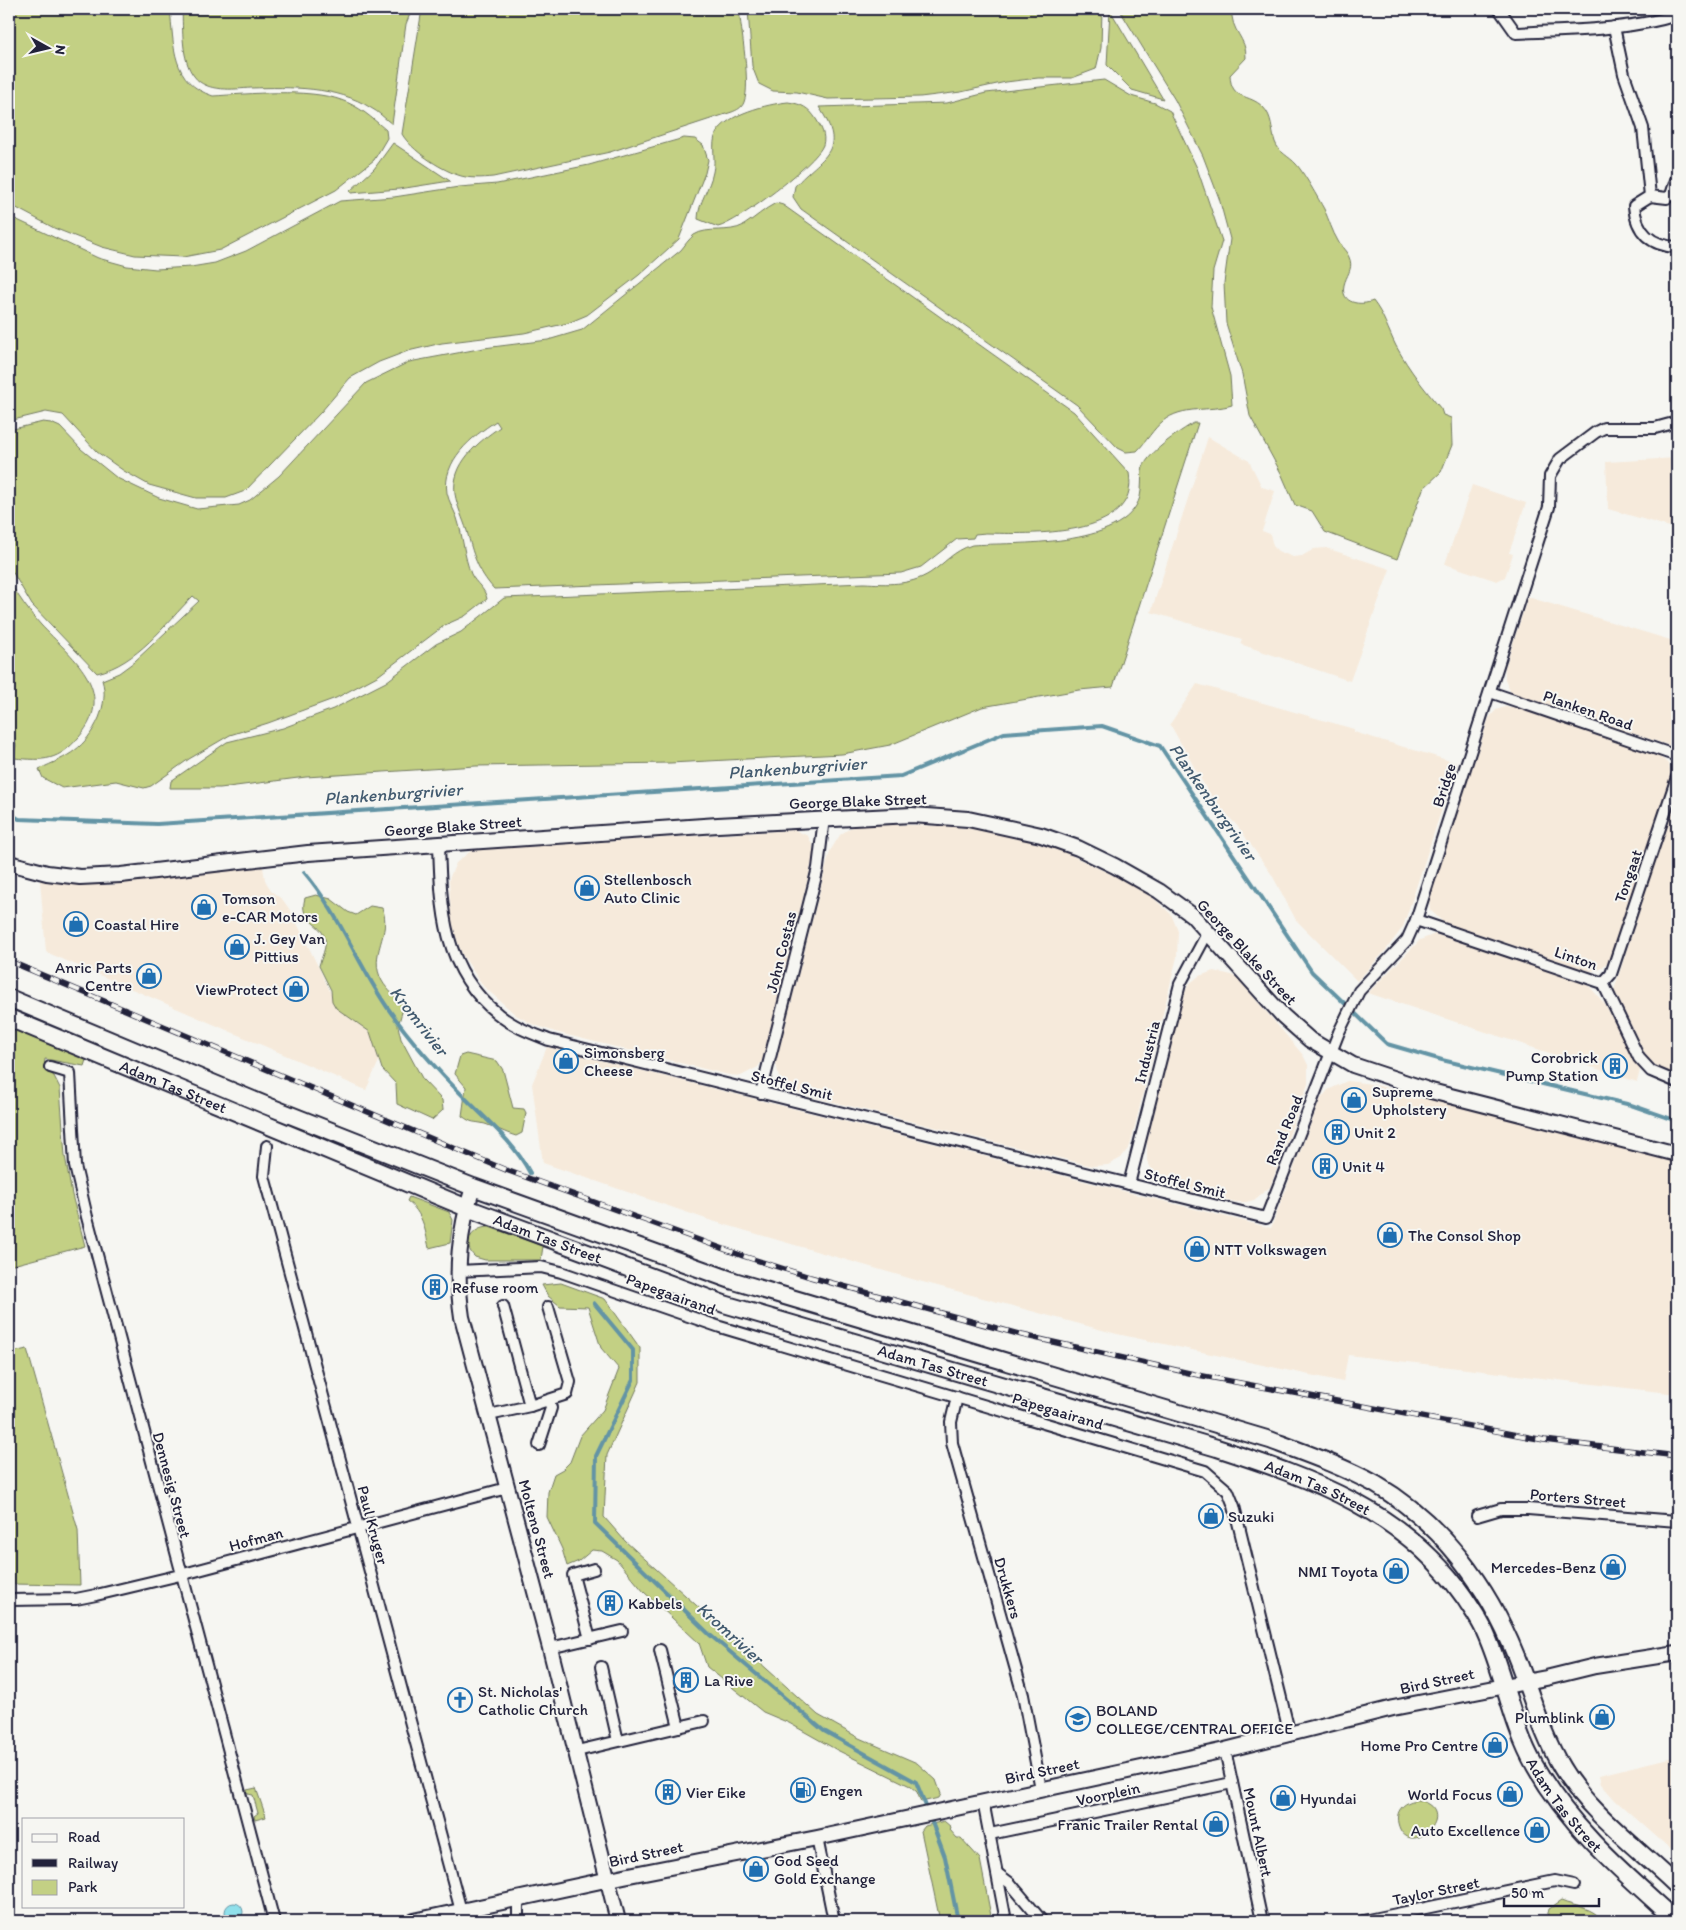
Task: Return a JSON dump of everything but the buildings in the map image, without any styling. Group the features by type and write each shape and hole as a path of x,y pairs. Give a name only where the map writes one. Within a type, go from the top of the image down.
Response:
{"main road":[{"name":"Adam Tas Street","path":"9,998 265,1105 473,1187 734,1281 1224,1426 1324,1460 1374,1484 1413,1510 1466,1565 1494,1606 1546,1736 1562,1768 1580,1793 1677,1886"},
{"name":"Adam Tas Street","path":"9,1018 467,1208 724,1304 1217,1448 1292,1474 1356,1501 1404,1533 1442,1568 1485,1632 1514,1720 1535,1766 1565,1812 1582,1832 1677,1921"},
{"path":"1217,1448 1224,1426"}],"street":[{"path":"1499,9 1516,33 1614,27 1648,23 1677,15"},
{"path":"1614,27 1624,74 1643,128 1650,196"},
{"path":"1677,177 1671,195 1668,198 1650,196 1634,206 1638,228 1654,242 1677,247"},
{"name":"Bridge","path":"1331,1052 1359,991 1407,940 1416,920 1549,507 1550,476 1560,459 1604,428 1655,428 1677,422"},
{"name":"Planken Road","path":"1490,692 1677,756"},
{"name":"Tongaat","path":"1603,983 1611,974 1677,777"},
{"name":"George Blake Street","path":"9,863 80,877 121,875 308,853 824,818 912,815 993,824 1041,835 1086,852 1152,887 1192,915 1282,1016 1310,1040 1353,1065 1431,1091 1677,1154"},
{"name":"John Costas","path":"761,1093 818,868 824,818"},
{"name":"Stoffel Smit","path":"439,844 440,887 448,935 458,966 471,986 498,1015 523,1029 549,1040 1266,1218"},
{"name":"Linton","path":"1416,920 1603,983 1639,1058 1651,1071 1677,1082"},
{"name":"Industria","path":"1129,1184 1180,984 1208,932"},
{"name":"Rand Road","path":"1266,1218 1331,1052"},
{"name":"Dennesig Street","path":"50,1066 70,1073 75,1166 180,1575 274,1921"},
{"name":"Paul Kruger","path":"267,1146 264,1176 461,1911"},
{"name":"Molteno Street","path":"473,1187 459,1247 458,1271 462,1316 577,1751 618,1921"},
{"name":"Papegaairand","path":"458,1271 541,1267 561,1272 720,1327 1195,1467 1216,1479 1228,1490 1234,1506 1290,1735"},
{"path":"503,1306 530,1406"},
{"path":"489,1415 530,1406 566,1394 570,1382 548,1307"},
{"name":"Drukkers","path":"957,1397 951,1422 952,1443 1023,1696 1042,1788"},
{"path":"539,1444 552,1408 549,1400"},
{"name":"Hofman","path":"9,1600 84,1598 180,1575 507,1488"},
{"name":"Porters Street","path":"1476,1516 1501,1509 1528,1509 1677,1521"},
{"path":"590,1639 573,1575 594,1569"},
{"path":"550,1648 622,1631"},
{"path":"660,1650 679,1727"},
{"name":"Bird Street","path":"414,1921 609,1879 817,1838 920,1814 1225,1750 1393,1708 1526,1682 1595,1666 1677,1653"},
{"path":"601,1667 618,1741"},
{"path":"577,1751 704,1721"},
{"name":"Mount Albert","path":"1225,1750 1262,1921"},
{"name":"Voorplein","path":"990,1834 1232,1783"},
{"path":"984,1801 1006,1921"},
{"path":"817,1838 834,1921"},
{"path":"998,1874 1010,1883 1042,1921"},
{"name":"Taylor Street","path":"1363,1921 1555,1881 1574,1885"},
{"path":"518,1899 518,1921"}],"shaded area":[{"path":"1208,437 1249,461 1262,487 1275,491 1262,531 1270,534 1273,546 1278,551 1293,557 1302,556 1314,549 1326,548 1390,569 1350,681 1240,644 1242,639 1151,612"},
{"path":"1677,458 1677,529 1608,509 1606,462"},
{"path":"1472,485 1526,503 1509,553 1513,554 1505,577 1497,581 1445,564"},
{"path":"1528,597 1677,642 1677,748 1517,695 1510,691 1505,679 1505,668"},
{"path":"1197,684 1354,729 1354,732 1457,763 1403,927 1386,950 1357,981 1296,920 1272,875 1239,828 1211,797 1170,724"},
{"path":"1513,707 1657,755 1669,764 1671,775 1612,954 1608,963 1599,970 1589,971 1443,922 1430,910 1429,897 1489,718 1496,710"},
{"path":"1677,794 1677,1074 1658,1068 1646,1056 1614,990"},
{"path":"866,824 948,826 982,830 1033,842 1062,851 1123,880 1152,897 1171,914 1178,931 1177,957 1130,1146 1121,1158 1108,1165 1092,1166 797,1093 786,1088 779,1079 776,1062 830,851 840,835 850,828"},
{"path":"795,830 808,836 813,846 813,858 762,1061 758,1067 741,1076 729,1075 555,1032 532,1024 516,1015 483,986 462,954 456,937 451,919 449,879 456,863 472,850"},
{"path":"263,867 265,880 271,891 283,900 292,913 332,995 348,1017 370,1032 379,1061 366,1090 46,952 40,880 76,885 110,885"},
{"path":"1435,934 1581,982 1590,987 1604,1003 1640,1070 1637,1082 1368,993 1420,940"},
{"path":"1214,971 1232,975 1239,980 1303,1055 1308,1065 1308,1084 1270,1187 1254,1200 1246,1202 1236,1202 1171,1186 1157,1178 1147,1161 1147,1142 1184,994 1189,984 1199,976"},
{"path":"547,1047 1271,1228 1320,1100 1328,1090 1347,1081 1372,1084 1677,1162 1677,1394 1348,1355 1343,1382 1117,1334 919,1281 709,1220 543,1163 532,1084"},
{"path":"1677,1756 1677,1855 1615,1800 1601,1784 1599,1775"}],"green space":[{"path":"9,9 170,9 172,36 177,61 189,82 199,90 213,96 295,93 327,96 348,103 365,113 386,130 387,138 374,160 336,190 220,250 183,257 135,255 102,247 54,228 9,204"},
{"path":"182,9 412,9 406,24 392,124 377,111 343,95 313,89 221,89 206,85 194,76 187,62"},
{"path":"422,9 739,9 746,70 744,102 741,107 732,112 610,152 493,177 476,178 462,176 443,168 427,158 412,146 402,134"},
{"path":"748,9 1102,9 1101,48 1096,69 1072,78 1038,78 1006,82 961,92 920,97 828,99 797,92 773,91 759,84 752,66"},
{"path":"1119,9 1232,9 1233,23 1246,51 1246,58 1230,75 1234,89 1242,96 1258,103 1266,111 1277,146 1299,168 1324,209 1339,243 1348,254 1351,263 1344,285 1345,296 1348,300 1357,303 1373,301 1406,363 1441,409 1443,415 1451,418 1452,445 1441,472 1423,489 1397,559 1325,532 1312,511 1295,505 1281,473 1250,416 1242,374 1226,323 1224,283 1230,239 1219,198 1203,156 1175,100"},
{"path":"1110,10 1163,99 1132,90 1107,65"},
{"path":"1104,80 1131,96 1155,103 1170,111 1197,168 1222,241 1213,271 1211,307 1230,376 1232,405 1188,411 1171,416 1159,424 1137,451 1126,452 1118,448 1077,405 801,209 793,197 795,186 822,160 832,144 832,134 828,122 819,107 947,103 986,93"},
{"path":"788,102 808,109 820,125 824,141 818,154 792,178 758,204 728,223 718,227 698,219 700,207 713,172 716,134 721,127 748,111"},
{"path":"684,138 695,139 703,145 708,160 705,173 679,239 639,275 587,315 568,323 524,333 442,343 408,351 379,362 350,378 321,412 245,491 226,498 196,498 149,485 124,471 97,452 63,415 46,412 9,421 9,216 98,258 127,266 156,269 191,267 215,263 246,251 340,201 394,197 459,187 497,184 589,165"},
{"path":"393,143 450,181 399,189 351,193 350,191 374,169"},
{"path":"776,203 783,205 1074,412 1129,473 1128,495 1117,510 1100,521 1077,528 1052,532 975,534 973,538 957,539 921,567 901,573 494,589 483,575 474,554 456,499 455,483 457,473 468,455 500,427 496,421 478,434 461,451 449,470 447,481 447,493 457,518 471,574 487,599 465,616 445,625 379,675 336,698 230,735 189,759 151,786 144,788 116,781 62,788 43,778 39,769 75,750 94,729 103,703 104,689 102,680 119,673 134,662 199,601 193,596 150,642 138,652 125,661 97,673 32,605 9,566 9,430 43,422 51,423 60,427 81,449 117,478 159,498 197,509 239,505 250,500 279,476 366,383 409,362 484,348 548,340 582,330 681,250 694,235 705,231 738,228"},
{"path":"1194,423 1198,423 1113,687 1079,690 982,707 890,745 842,754 670,763 476,766 306,777 220,788 170,788 171,781 227,742 283,728 333,709 386,682 436,644 461,632 504,598 898,583 914,580 930,573 954,554 972,545 1039,542 1091,534 1113,526 1130,514 1140,497 1144,465 1164,444"},
{"path":"9,581 37,620 65,649 86,675 92,689 94,704 90,720 79,737 71,745 50,758 14,758 16,745 9,730"},
{"path":"316,895 331,899 348,912 356,915 370,906 382,908 385,926 378,953 378,971 387,988 404,1005 398,1026 401,1039 423,1080 442,1100 443,1110 432,1120 397,1104 396,1084 382,1069 370,1032 336,1008 332,1001 331,990 319,966 325,949 325,939 323,933 307,917 304,906 305,898"},
{"path":"9,1026 87,1057 84,1066 45,1059 44,1069 54,1076 60,1088 65,1156 72,1195 85,1246 9,1266"},
{"path":"466,1054 497,1061 503,1070 513,1108 524,1109 526,1113 522,1133 516,1136 485,1124 471,1121 462,1116 466,1087 455,1074 460,1056"},
{"path":"409,1197 449,1212 453,1220 450,1243 429,1248 420,1216 407,1201"},
{"path":"489,1227 543,1246 541,1260 485,1260 475,1257 469,1247 470,1237 478,1230"},
{"path":"561,1283 605,1299 640,1348 640,1382 607,1455 604,1517 625,1541 818,1715 859,1738 917,1763 936,1780 941,1794 939,1798 921,1802 917,1792 910,1786 837,1750 789,1723 763,1712 707,1667 699,1643 644,1592 617,1560 602,1551 592,1550 579,1561 567,1566 562,1549 547,1517 548,1492 554,1474 570,1462 580,1436 603,1410 619,1369 601,1348 588,1307 560,1306 548,1296 542,1285"},
{"path":"27,1349 78,1530 80,1585 9,1584 9,1353"},
{"path":"256,1788 266,1817 255,1820 254,1816 258,1813 253,1795 248,1794 247,1790"},
{"path":"1418,1800 1431,1806 1436,1814 1434,1823 1429,1831 1411,1838 1403,1834 1398,1823 1398,1814 1406,1804"},
{"path":"944,1821 951,1827 950,1830 957,1838 961,1838 980,1859 992,1921 940,1921 921,1831 925,1826"},
{"path":"1561,1901 1589,1910 1599,1916 1602,1921 1550,1921 1547,1917 1549,1909"}],"water":[{"path":"230,1903 238,1903 243,1908 241,1919 230,1921 225,1916 225,1908"}],"waterway":[{"name":"Plankenburgrivier","path":"9,813 19,819 157,824 901,776 1004,733 1102,726 1160,746 1312,972 1387,1044 1442,1060 1631,1105 1677,1121"},
{"name":"Kromrivier","path":"304,872 328,904 376,990 396,1019 435,1066 517,1152 530,1173"},
{"name":"Kromrivier","path":"594,1303 633,1350 633,1380 596,1456 595,1523 710,1635 824,1731 916,1782 928,1811"},
{"name":"Kromrivier","path":"930,1817 945,1857 958,1921"}],"railway":[{"path":"9,961 506,1170 743,1256 810,1277 1022,1335 1198,1375 1544,1440 1677,1456"}],"place":[{"name":"Stellenbosch Auto Clinic","path":"587,888"},
{"name":"Tomson e-CAR Motors","path":"204,907"},
{"name":"Coastal Hire","path":"76,924"},
{"name":"J. Gey Van Pittius","path":"237,947"},
{"name":"Anric Parts Centre","path":"149,976"},
{"name":"ViewProtect","path":"296,989"},
{"name":"Simonsberg Cheese","path":"566,1061"},
{"name":"Corobrick Pump Station","path":"1615,1066"},
{"name":"Supreme Upholstery","path":"1354,1100"},
{"name":"Unit 2","path":"1337,1132"},
{"name":"Unit 4","path":"1325,1166"},
{"name":"The Consol Shop","path":"1390,1235"},
{"name":"NTT Volkswagen","path":"1197,1249"},
{"name":"Refuse room","path":"435,1287"},
{"name":"Suzuki","path":"1211,1516"},
{"name":"Mercedes-Benz","path":"1613,1567"},
{"name":"NMI Toyota","path":"1396,1571"},
{"name":"Kabbels","path":"610,1603"},
{"name":"La Rive","path":"686,1680"},
{"name":"St. Nicholas' Catholic Church","path":"460,1700"},
{"name":"Plumblink","path":"1602,1717"},
{"name":"BOLAND COLLEGE/CENTRAL OFFICE","path":"1078,1719"},
{"name":"Home Pro Centre","path":"1495,1745"},
{"name":"Engen","path":"803,1790"},
{"name":"Vier Eike","path":"668,1792"},
{"name":"World Focus","path":"1510,1794"},
{"name":"Hyundai","path":"1283,1798"},
{"name":"Franic Trailer Rental","path":"1216,1824"},
{"name":"Auto Excellence","path":"1537,1830"},
{"name":"God Seed Gold Exchange","path":"756,1869"}]}
